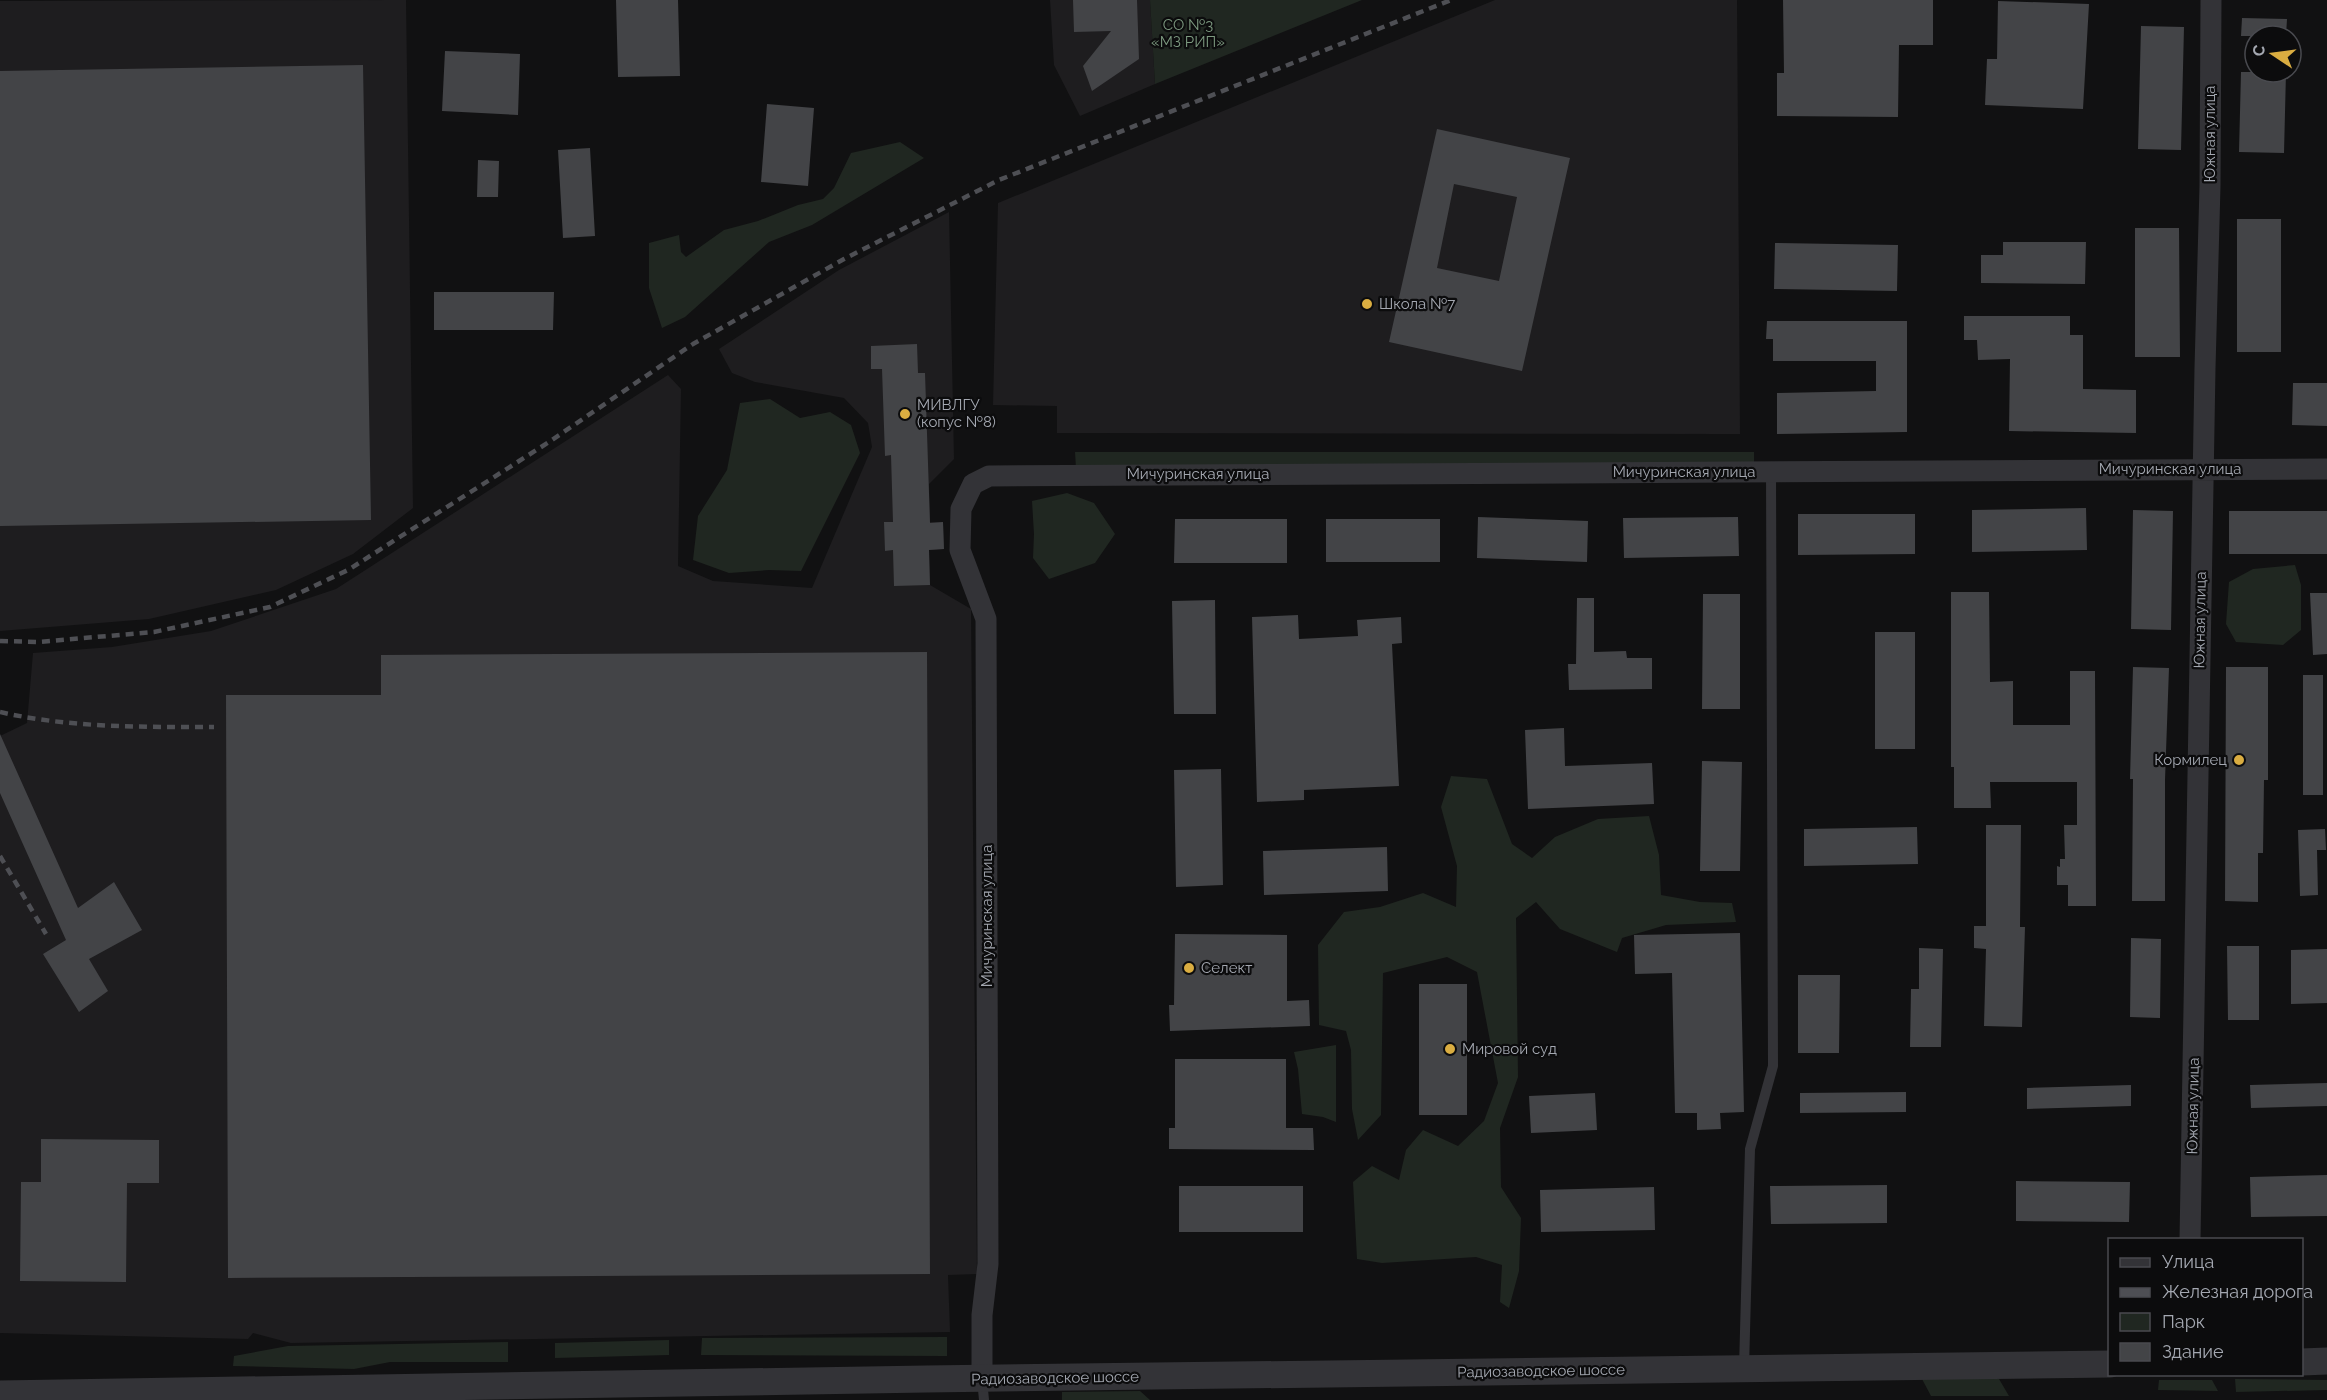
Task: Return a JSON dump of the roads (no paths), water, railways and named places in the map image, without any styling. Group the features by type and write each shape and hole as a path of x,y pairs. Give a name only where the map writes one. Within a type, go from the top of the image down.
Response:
{"street":[{"name":"Южная улица","path":"2190,1238 2210,186 2211,0"},
{"name":"Мичуринская улица","path":"983,1389 982,1315 988,1264 986,619 960,550 961,509 973,484 989,476 2327,469"},
{"path":"2303,1362 2327,1361"},
{"name":"Радиозаводское шоссе","path":"0,1394 983,1389 1744,1368 2108,1364"}],"lane":[{"path":"1744,1368 1750,1149 1773,1066 1771,472"}],"railway":[{"path":"0,641 38,642 154,632 270,607 348,570 549,442 693,344 844,259 999,180 1451,0"},
{"path":"0,712 79,724 214,727"},
{"path":"0,856 46,934"}],"place":[{"name":"Школа №7","path":"1367,304"},
{"name":"МИВЛГУ (копус №8)","path":"905,414"},
{"name":"Кормилец","path":"2239,760"},
{"name":"Селект","path":"1189,968"},
{"name":"Мировой суд","path":"1450,1049"}],"park label":[{"name":"СО №3 «МЗ РИП»","path":"1188,34"}]}
